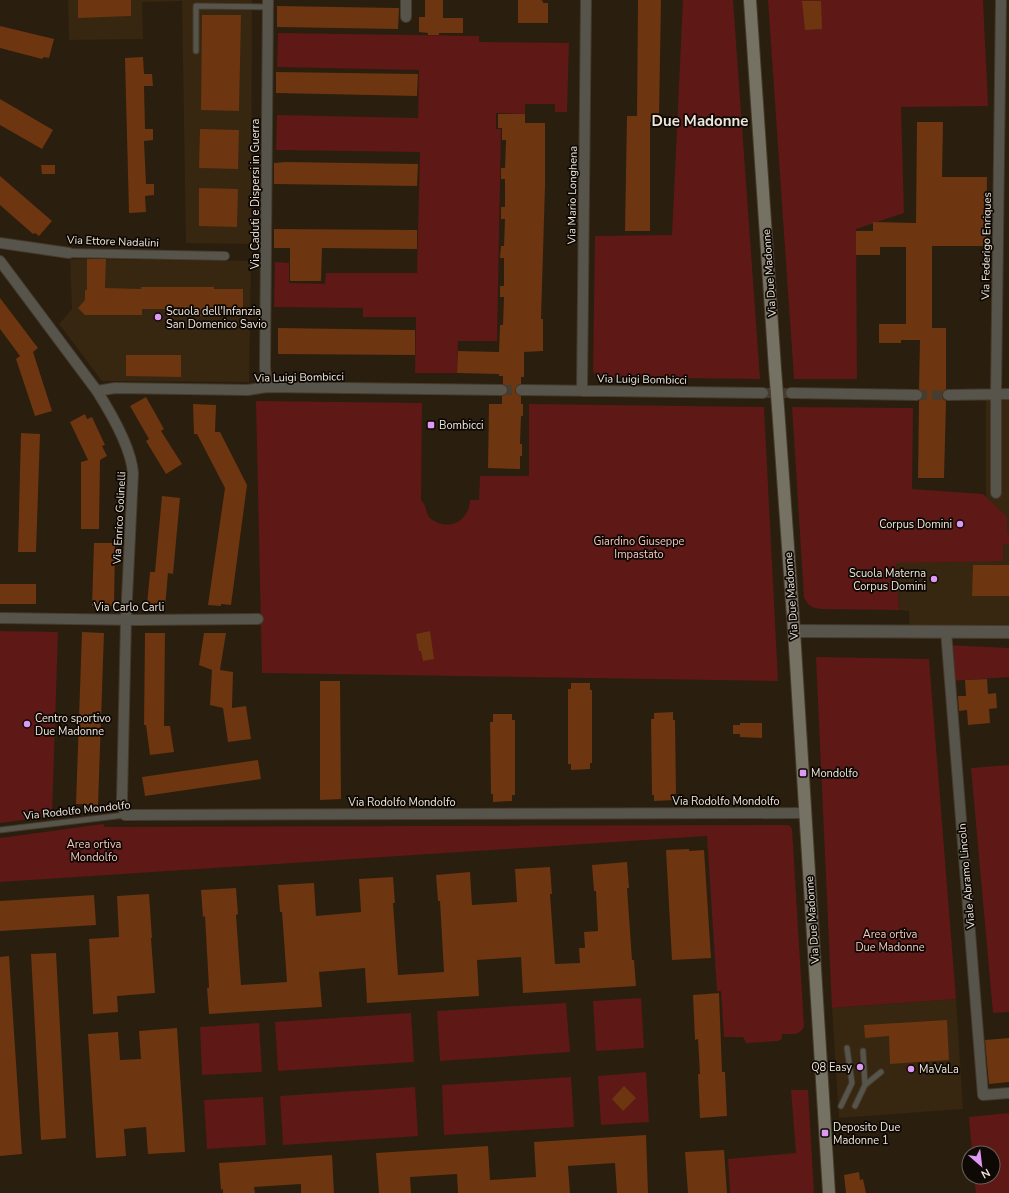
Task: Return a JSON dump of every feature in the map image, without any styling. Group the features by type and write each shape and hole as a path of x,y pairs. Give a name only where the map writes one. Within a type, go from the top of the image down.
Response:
{"main road":[{"name":"Via Due Madonne","path":"750,0 794,631 829,1193"}],"street":[{"path":"406,0 406,17"},
{"name":"Via Mario Longhena","path":"582,391 586,0"},
{"name":"Via Federigo Enriques","path":"996,493 1001,0"},
{"name":"Via Caduti e Dispersi in Guerra","path":"267,388 265,360 268,3"},
{"name":"Via Ettore Nadalini","path":"0,243 69,253 225,256"},
{"name":"Via Enrico Golinelli","path":"0,261 97,391 118,429 133,464 134,473 126,619 122,799 125,815"},
{"name":"Via Luigi Bombicci","path":"97,391 115,388 248,390 267,388 502,390"},
{"name":"Via Luigi Bombicci","path":"521,390 763,393"},
{"path":"791,393 917,395"},
{"path":"948,395 1009,394"},
{"name":"Via Carlo Carli","path":"0,618 258,619"},
{"path":"794,631 1009,632"},
{"name":"Viale Abramo Lincoln","path":"946,631 983,1095 1009,1093"},
{"name":"Via Rodolfo Mondolfo","path":"125,815 805,813"}],"lane":[{"path":"196,51 196,6 268,3"},
{"name":"Via Rodolfo Mondolfo","path":"0,830 125,815"},
{"path":"841,1106 852,1083 847,1048"},
{"path":"863,1051 865,1085"},
{"path":"855,1106 865,1085 881,1072"}],"shaded area":[{"path":"68,0 252,0 251,244 186,243 182,1 142,2 143,39 69,40"},
{"name":"Scuola dell'Infanzia San Domenico Savio","path":"70,259 251,261 249,382 102,381 59,324 72,309"},
{"path":"986,397 1009,397 1009,639 910,639 909,611 899,610 896,563 908,562 906,492 986,496"},
{"path":"956,999 963,1109 839,1118 832,1008"}],"green space":[{"path":"683,0 733,0 760,379 598,377 595,376 593,371 595,236 672,235"},
{"path":"768,0 983,0 988,106 901,107 904,213 856,229 857,379 794,379"},
{"path":"278,33 479,36 479,42 569,43 567,112 555,112 555,104 525,104 525,114 496,113 496,129 501,129 497,341 458,341 457,373 415,373 416,317 363,317 363,308 274,307 275,262 289,263 289,283 325,284 326,273 417,273 420,152 276,150 277,115 418,118 419,70 277,67"},
{"name":"Giardino Giuseppe Impastato","path":"256,401 422,403 421,500 431,519 438,523 445,524 451,524 462,519 469,507 470,500 479,500 480,476 529,476 529,404 764,407 778,681 262,673"},
{"path":"792,407 913,408 912,489 983,494 1007,517 1009,544 1003,544 1003,561 896,563 899,610 821,609 811,606 807,603 804,597"},
{"name":"Centro sportivo Due Madonne","path":"0,631 58,632 52,816 0,823"},
{"path":"947,645 1009,648 1009,677 950,681"},
{"name":"Area ortiva Due Madonne","path":"816,657 929,659 956,999 832,1008"},
{"path":"1009,765 1009,1012 993,1013 971,768"},
{"name":"Area ortiva Mondolfo","path":"103,824 105,827 787,825 792,829 804,1026 798,1033 782,1034 782,1039 778,1041 746,1043 743,1037 724,1037 721,991 717,991 707,836 0,882 0,838"},
{"path":"641,998 644,1048 596,1051 593,1001"},
{"path":"566,1003 570,1052 440,1061 437,1011"},
{"path":"411,1013 414,1062 278,1071 275,1022"},
{"path":"259,1023 262,1072 202,1075 200,1027"},
{"path":"646,1072 649,1122 601,1125 598,1076"},
{"path":"571,1077 574,1127 444,1135 442,1085"},
{"path":"415,1087 418,1136 283,1145 280,1096"},
{"path":"791,1090 808,1090 814,1193 730,1193 728,1159 796,1153"},
{"path":"263,1097 266,1145 207,1149 204,1100"},
{"path":"1009,1113 1009,1193 976,1193 975,1185 1001,1185 1001,1145 971,1145 969,1117"}],"building":[{"path":"78,0 131,0 131,16 78,18"},
{"path":"425,0 443,0 443,18 463,18 463,33 439,33 439,35 428,35 428,33 419,32 419,17 425,17"},
{"path":"518,0 541,0 543,3 548,3 548,23 518,23"},
{"path":"638,0 661,0 659,118 657,118 657,122 650,122 650,231 625,231 627,116 637,116"},
{"path":"802,1 821,1 822,29 805,30"},
{"path":"277,6 399,8 398,29 277,27"},
{"path":"202,15 241,15 239,111 201,110"},
{"path":"0,26 54,39 49,58 44,57 42,59 0,48"},
{"path":"143,57 144,74 152,74 153,86 144,86 145,129 153,129 153,140 144,141 146,184 154,184 154,195 145,196 146,212 129,213 125,58"},
{"path":"276,72 418,74 417,96 276,93"},
{"path":"0,99 53,130 42,149 0,125"},
{"path":"498,114 525,114 525,123 545,123 545,186 541,319 543,319 543,351 524,352 524,377 521,377 521,384 518,385 515,390 516,393 521,396 521,404 523,404 523,416 521,416 520,444 522,444 522,456 520,456 520,469 488,468 489,404 502,404 502,396 508,393 508,387 503,384 503,376 499,376 499,374 457,373 458,351 499,352 500,325 503,325 504,297 500,297 500,286 504,286 504,258 500,258 501,246 504,246 505,219 501,219 501,207 505,207 505,179 501,179 501,168 505,168 506,140 502,140 502,128 498,128"},
{"path":"917,122 943,122 942,177 987,177 986,246 932,246 932,328 946,328 946,389 942,395 943,399 946,401 944,478 918,478 919,401 922,399 923,395 919,389 920,340 901,340 901,343 879,343 879,324 906,324 906,247 880,247 880,255 856,255 856,231 873,231 873,222 916,223"},
{"path":"200,129 239,130 238,169 199,168"},
{"path":"274,163 418,164 417,186 274,184"},
{"path":"41,165 55,165 55,174 42,174"},
{"path":"0,176 52,221 39,236 35,233 33,234 0,205"},
{"path":"199,188 238,189 237,227 199,226"},
{"path":"274,229 417,230 417,249 322,248 321,281 290,281 290,248 274,248"},
{"path":"87,259 106,259 105,288 141,289 141,287 214,287 214,289 243,289 243,316 199,316 200,309 142,309 142,315 85,315 78,308 85,300 85,290 87,290"},
{"path":"0,298 38,348 33,352 52,411 35,416 16,359 20,356 0,329"},
{"path":"278,328 415,330 415,355 278,354"},
{"path":"126,355 181,355 181,377 126,376"},
{"path":"146,397 164,429 161,431 182,464 166,474 146,441 149,439 130,406"},
{"path":"193,404 216,405 215,432 220,432 247,485 231,605 208,605 225,488 197,434 194,434"},
{"path":"85,414 87,419 92,417 105,445 102,446 107,456 100,460 99,529 81,529 81,462 88,460 70,422"},
{"path":"21,433 40,434 36,552 18,552"},
{"path":"162,496 180,498 173,574 168,573 165,607 147,605 150,572 155,572"},
{"path":"94,543 115,543 114,607 92,606"},
{"path":"973,565 1009,565 1009,596 972,596"},
{"path":"0,584 36,584 36,604 0,604"},
{"path":"430,631 434,659 423,661 421,651 419,651 416,634"},
{"path":"82,632 104,633 98,805 76,804"},
{"path":"145,633 165,633 164,726 170,726 174,752 150,755 146,725 144,725"},
{"path":"204,633 226,633 220,670 233,672 232,708 246,706 251,739 228,742 223,708 210,705 212,670 199,665"},
{"path":"987,679 988,694 996,693 997,708 989,709 990,723 968,725 967,710 959,711 958,696 966,696 965,680"},
{"path":"320,681 340,681 341,799 320,800"},
{"path":"571,683 590,683 590,690 592,690 592,763 590,763 590,769 571,770 571,764 568,764 568,689 571,689"},
{"path":"673,712 673,720 675,720 676,794 673,794 674,800 654,801 654,795 652,795 651,719 654,719 654,713"},
{"path":"493,714 512,714 512,720 515,720 515,795 512,795 512,801 493,802 493,794 491,794 490,722 493,722"},
{"path":"740,723 762,723 762,738 740,737 740,734 733,734 733,725 740,725"},
{"path":"258,760 261,779 145,796 142,777"},
{"path":"689,849 689,851 704,850 711,958 672,960 666,850"},
{"path":"627,862 629,888 627,888 632,960 634,960 636,986 523,993 521,957 477,960 479,996 367,1003 365,968 319,972 322,1007 209,1014 205,916 203,917 201,890 236,888 238,914 236,915 241,985 287,982 282,912 280,912 278,885 314,883 316,916 361,912 359,879 393,877 395,903 393,903 398,975 444,972 440,901 438,901 436,875 470,872 472,905 517,902 515,869 550,867 552,894 550,894 555,964 580,963 579,948 585,948 584,932 598,931 596,891 594,891 592,865"},
{"path":"149,894 155,993 117,996 118,1012 93,1014 89,939 119,937 117,896"},
{"path":"94,895 96,925 0,931 0,901"},
{"path":"56,953 66,1138 41,1140 31,954"},
{"path":"9,956 22,1154 0,1156 0,957"},
{"path":"719,993 722,1072 725,1072 727,1116 700,1118 698,1074 700,1074 698,1039 695,1040 693,995"},
{"path":"947,1020 949,1060 890,1064 889,1036 865,1038 864,1025"},
{"path":"177,1028 185,1152 148,1154 146,1127 124,1129 126,1156 96,1158 88,1034 118,1032 120,1060 141,1059 139,1031"},
{"path":"1009,1038 1009,1082 989,1084 985,1040"},
{"path":"624,1086 636,1098 623,1111 612,1099"},
{"path":"646,1135 648,1193 617,1193 615,1163 568,1166 570,1193 458,1193 457,1174 410,1177 411,1193 379,1193 376,1153 488,1146 490,1180 536,1177 534,1142"},
{"path":"724,1150 727,1193 688,1193 685,1152"},
{"path":"332,1155 334,1193 301,1193 301,1184 254,1187 255,1193 223,1193 223,1189 221,1190 219,1163"},
{"path":"859,1172 860,1180 863,1179 866,1193 846,1193 844,1175"}],"tunnel":[{"path":"502,390 521,390"},
{"path":"763,393 791,393"},
{"path":"917,395 948,395"}],"place":[{"name":"Scuola dell'Infanzia San Domenico Savio","path":"158,317"},
{"name":"Bombicci","path":"431,425"},
{"name":"Corpus Domini","path":"960,524"},
{"name":"Scuola Materna Corpus Domini","path":"934,579"},
{"name":"Centro sportivo Due Madonne","path":"27,724"},
{"name":"Mondolfo","path":"803,773"},
{"name":"Q8 Easy","path":"860,1067"},
{"name":"MaVaLa","path":"911,1069"},
{"name":"Deposito Due Madonne 1","path":"825,1133"}],"district":[{"name":"Due Madonne","path":"700,121"}]}
